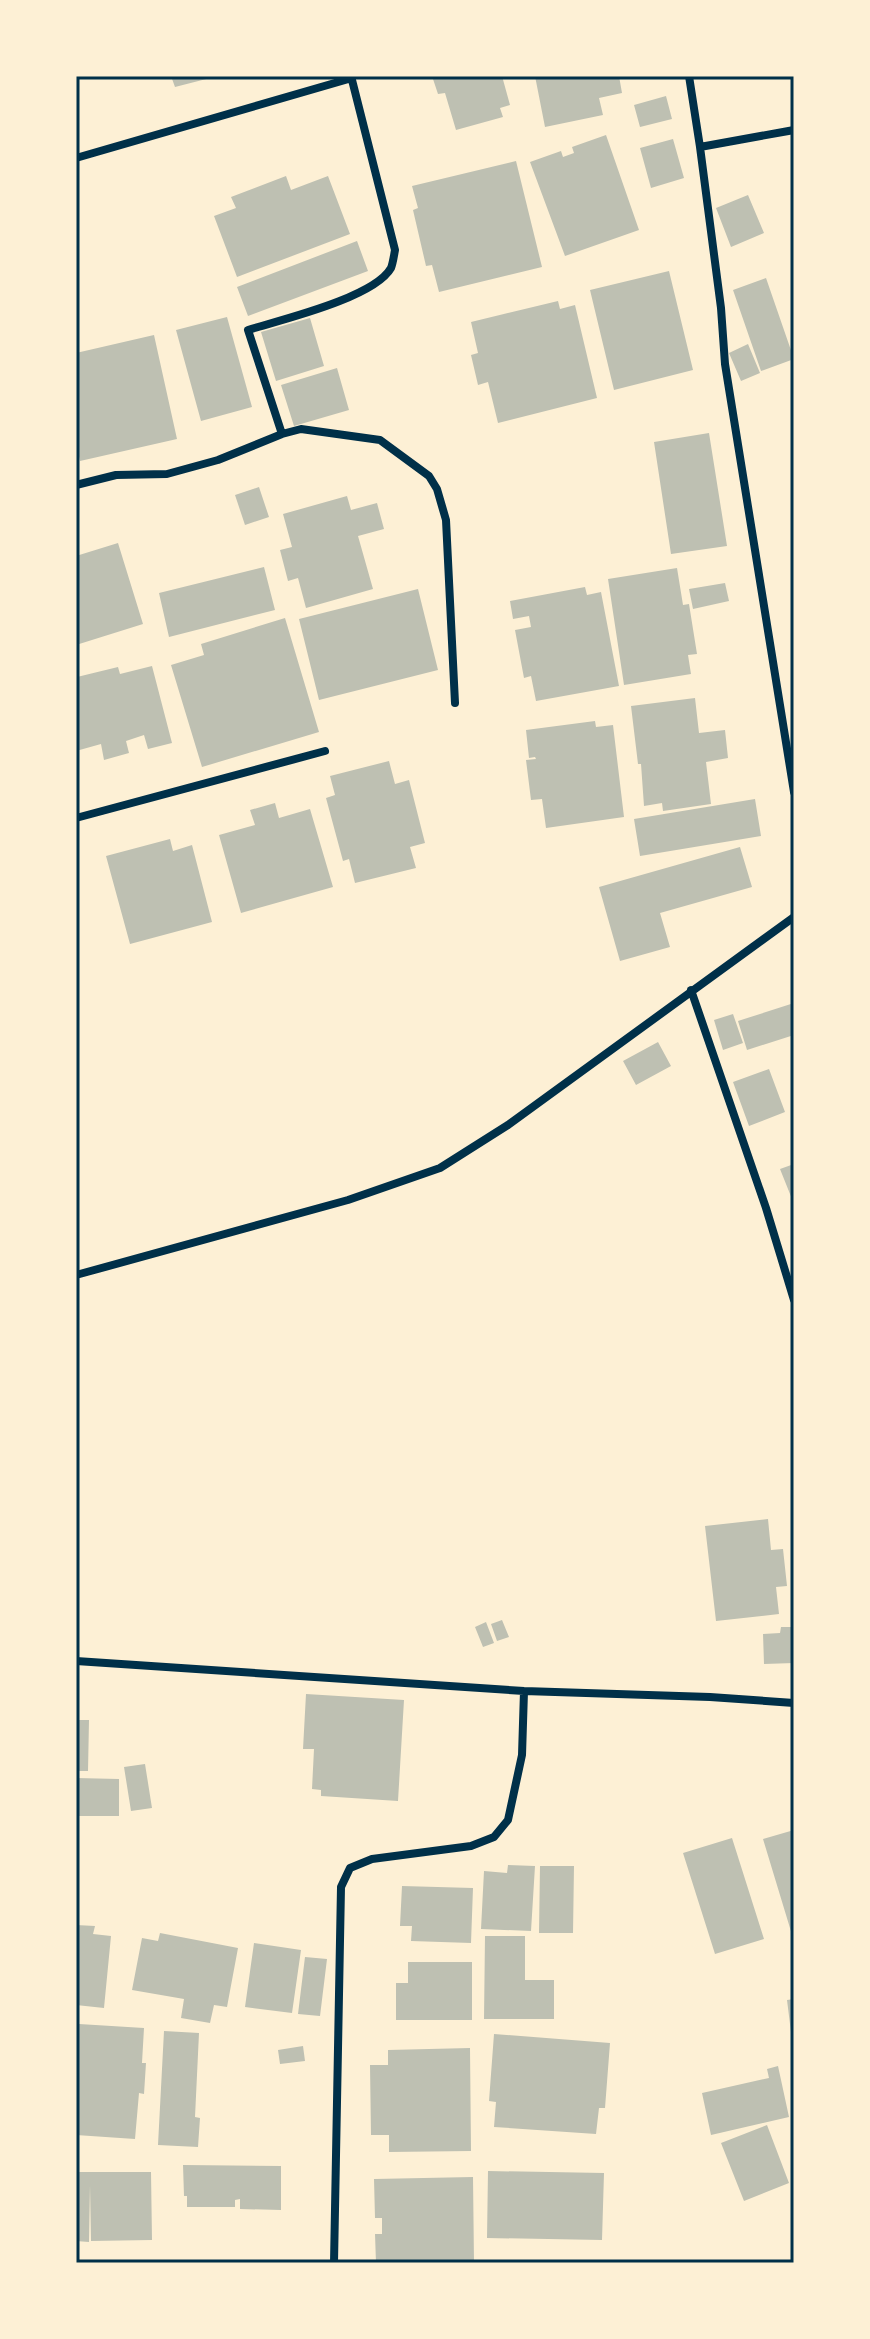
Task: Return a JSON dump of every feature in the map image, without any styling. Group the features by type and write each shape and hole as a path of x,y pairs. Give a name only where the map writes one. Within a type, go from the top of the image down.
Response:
{"street":[{"path":"689,76 721,308 725,364 794,792"},
{"path":"76,158 351,77 395,250 391,267 378,282 338,302 248,330 282,434"},
{"path":"700,147 794,130"},
{"path":"76,485 116,475 167,474 218,460 301,429 380,440 429,476 437,489 446,520 455,703"},
{"path":"76,818 325,751"},
{"path":"76,1275 348,1200 440,1168 508,1125 794,917"},
{"path":"691,990 766,1208 794,1300"},
{"path":"76,1661 524,1691 794,1703"},
{"path":"334,2263 341,1887 350,1868 372,1859 471,1846 494,1837 508,1820 522,1755 524,1691"}],"building":[{"path":"171,76 214,76 214,77 175,87"},
{"path":"432,76 502,76 510,105 500,108 503,117 456,130 445,93 438,94"},
{"path":"535,76 619,76 622,93 599,98 603,115 545,127"},
{"path":"666,96 672,119 640,127 634,105"},
{"path":"606,135 639,230 565,256 530,162 561,151 563,157 574,153 572,147"},
{"path":"673,139 684,178 651,188 640,148"},
{"path":"516,161 542,267 439,292 432,265 426,266 413,210 418,208 412,186"},
{"path":"286,176 291,190 328,176 350,234 237,277 214,216 236,208 231,197"},
{"path":"748,195 764,233 731,247 716,208"},
{"path":"357,241 368,271 248,316 237,287"},
{"path":"669,271 693,370 614,390 590,290"},
{"path":"766,278 794,359 761,371 733,290"},
{"path":"558,301 560,309 575,305 597,398 498,423 488,382 478,385 471,355 478,353 471,322"},
{"path":"227,317 252,407 201,421 176,330"},
{"path":"310,318 324,366 276,381 261,332"},
{"path":"154,335 177,439 80,461 76,442 76,353"},
{"path":"748,344 760,373 741,381 729,353"},
{"path":"337,368 349,410 294,426 281,385"},
{"path":"709,433 727,546 671,554 654,442"},
{"path":"259,487 269,517 245,525 235,495"},
{"path":"347,496 351,510 377,503 384,529 358,536 373,589 306,608 298,578 288,581 280,550 292,547 283,514"},
{"path":"118,543 143,624 76,645 76,556"},
{"path":"264,567 275,610 169,637 159,593"},
{"path":"677,568 683,605 689,604 697,654 688,655 691,674 624,685 608,579"},
{"path":"725,583 729,601 693,609 689,589"},
{"path":"585,587 587,595 601,592 619,686 536,701 531,676 524,678 515,630 531,627 529,616 513,619 510,601"},
{"path":"418,589 438,670 319,700 299,619"},
{"path":"285,618 319,732 202,767 171,665 204,655 201,644"},
{"path":"152,666 172,743 148,749 144,735 126,741 129,753 104,760 101,744 76,751 77,677 118,667 120,674"},
{"path":"695,698 699,733 725,730 728,758 706,762 711,804 663,811 662,803 644,806 641,764 638,764 631,706"},
{"path":"595,721 596,727 613,725 624,817 546,828 542,799 531,800 526,760 536,759 529,758 526,730"},
{"path":"389,761 395,784 409,780 425,843 410,847 416,868 355,883 349,859 343,861 326,798 335,795 330,776"},
{"path":"755,799 761,836 640,856 634,819"},
{"path":"275,803 279,818 310,809 333,887 241,913 219,835 255,825 250,810"},
{"path":"170,839 173,851 192,845 212,922 130,944 106,856"},
{"path":"740,847 752,887 660,913 670,947 620,961 599,887"},
{"path":"794,1003 794,1035 747,1050 738,1021"},
{"path":"733,1014 743,1043 723,1050 714,1020"},
{"path":"658,1042 671,1066 636,1085 623,1061"},
{"path":"769,1069 785,1112 749,1126 733,1082"},
{"path":"794,1164 794,1204 780,1169"},
{"path":"768,1519 771,1550 783,1549 787,1586 776,1587 779,1614 716,1621 705,1526"},
{"path":"502,1620 509,1637 497,1641 491,1624"},
{"path":"486,1622 494,1643 483,1647 475,1627"},
{"path":"781,1627 794,1627 794,1663 764,1664 763,1634 780,1633"},
{"path":"306,1694 404,1700 398,1801 321,1796 321,1790 312,1789 314,1749 303,1749"},
{"path":"76,1720 89,1720 88,1771 76,1771"},
{"path":"145,1764 152,1808 131,1811 124,1767"},
{"path":"76,1778 119,1779 119,1816 76,1816"},
{"path":"794,1830 794,1938 793,1938 763,1839"},
{"path":"732,1838 764,1939 715,1954 683,1853"},
{"path":"508,1865 535,1866 531,1931 481,1929 484,1871 507,1873"},
{"path":"540,1866 574,1866 573,1933 539,1933"},
{"path":"402,1886 473,1888 471,1943 411,1941 412,1926 400,1926"},
{"path":"76,1925 95,1926 93,1934 111,1936 104,2008 76,2005"},
{"path":"160,1933 238,1948 227,2007 214,2005 210,2023 181,2018 184,1999 132,1990 142,1938 158,1941"},
{"path":"485,1936 525,1936 525,1980 554,1980 554,2019 484,2019"},
{"path":"254,1943 301,1950 292,2013 245,2007"},
{"path":"305,1957 327,1959 320,2016 298,2014"},
{"path":"408,1962 472,1962 472,2020 396,2020 396,1983 408,1983"},
{"path":"794,1999 794,2040 792,2040 787,2000"},
{"path":"79,2024 144,2028 144,2094 139,2093 135,2139 76,2135"},
{"path":"164,2031 199,2033 195,2117 200,2118 198,2147 158,2145"},
{"path":"494,2034 610,2043 605,2108 599,2108 596,2134 494,2127 496,2102 489,2101"},
{"path":"303,2046 305,2061 280,2064 278,2050"},
{"path":"470,2048 471,2151 389,2152 389,2135 371,2135 370,2065 388,2065 388,2050"},
{"path":"778,2066 789,2117 711,2135 702,2093 769,2078 767,2069"},
{"path":"767,2125 789,2183 744,2201 721,2143"},
{"path":"183,2165 281,2166 281,2210 240,2209 240,2199 235,2200 235,2207 187,2207"},
{"path":"488,2171 604,2173 602,2240 487,2238"},
{"path":"76,2172 151,2172 152,2240 91,2241 90,2185 89,2242 76,2241"},
{"path":"473,2177 474,2263 376,2263 375,2234 382,2234 382,2218 375,2218 374,2179"}]}
